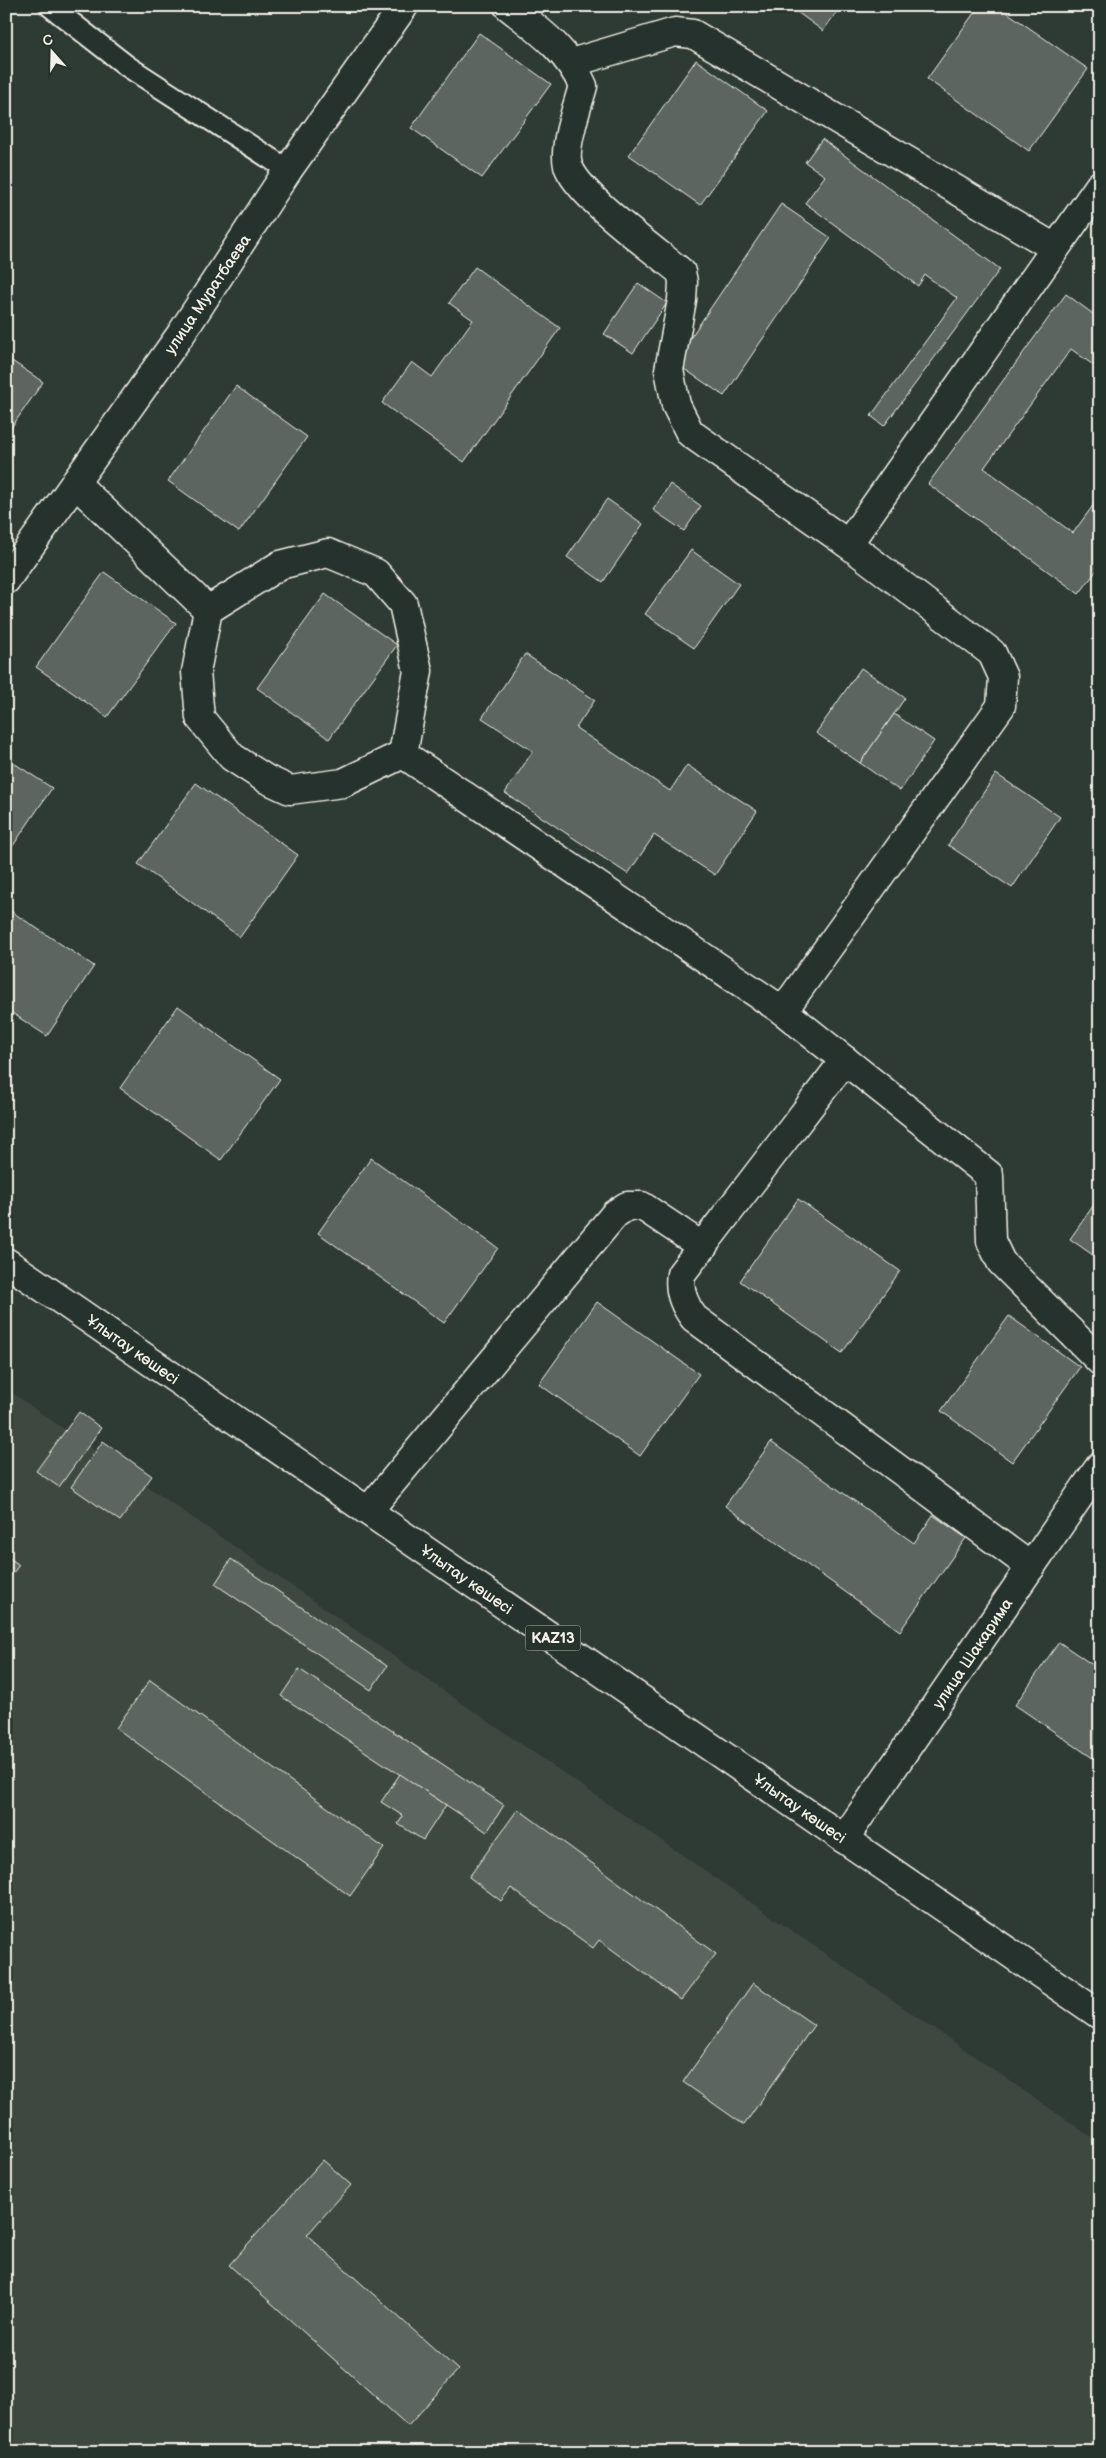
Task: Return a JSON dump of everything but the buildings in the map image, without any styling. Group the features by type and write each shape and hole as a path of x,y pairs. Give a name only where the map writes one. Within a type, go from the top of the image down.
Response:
{"street":[{"name":"улица Муратбаева","path":"6,580 181,334 288,170 404,6"},
{"path":"508,6 550,38 571,63 583,86 568,147 569,168 586,190 617,219 681,272 684,282 682,300 669,370 676,405 690,433 848,544 992,653 1003,677 1001,706 783,1011"},
{"path":"571,63 674,32 693,34 1056,248"},
{"path":"848,544 1100,185"},
{"path":"75,483 208,610"},
{"path":"328,553 376,573 403,604 418,672 403,754 343,783 290,790 266,780 232,757 200,718 196,672 208,610 280,565 328,553"},
{"path":"403,754 783,1011 989,1174 991,1241 1001,1262 1100,1361"},
{"path":"845,1060 681,1274 679,1286 685,1306 694,1318 1031,1567"},
{"path":"368,1511 615,1214 627,1206 642,1206 703,1247"},
{"name":"Ұлытау көшесі","path":"6,1262 1100,2015"},
{"name":"улица Шакарима","path":"844,1839 1100,1466"}],"lane":[{"path":"50,6 127,66 288,170"}],"shaded area":[{"path":"6,1389 1100,2143 1100,2452 6,2452"}]}
